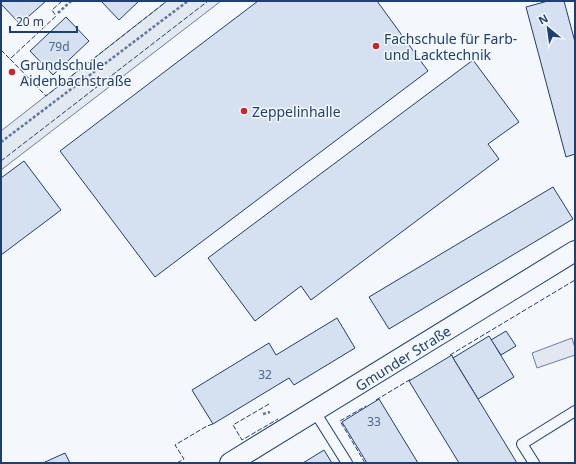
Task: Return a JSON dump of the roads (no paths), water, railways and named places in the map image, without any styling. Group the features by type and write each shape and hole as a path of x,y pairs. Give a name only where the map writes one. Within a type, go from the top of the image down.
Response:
{"street":[{"name":"Gmunder Straße","path":"230,463 575,251"}],"lane":[{"path":"534,463 522,444 575,411"},
{"path":"315,412 347,463"}],"place":[{"name":"Fachschule für Farb- und Lacktechnik","path":"376,46"},
{"name":"Grundschule Aidenbachstraße","path":"12,72"},
{"name":"Zeppelinhalle","path":"244,111"}]}
